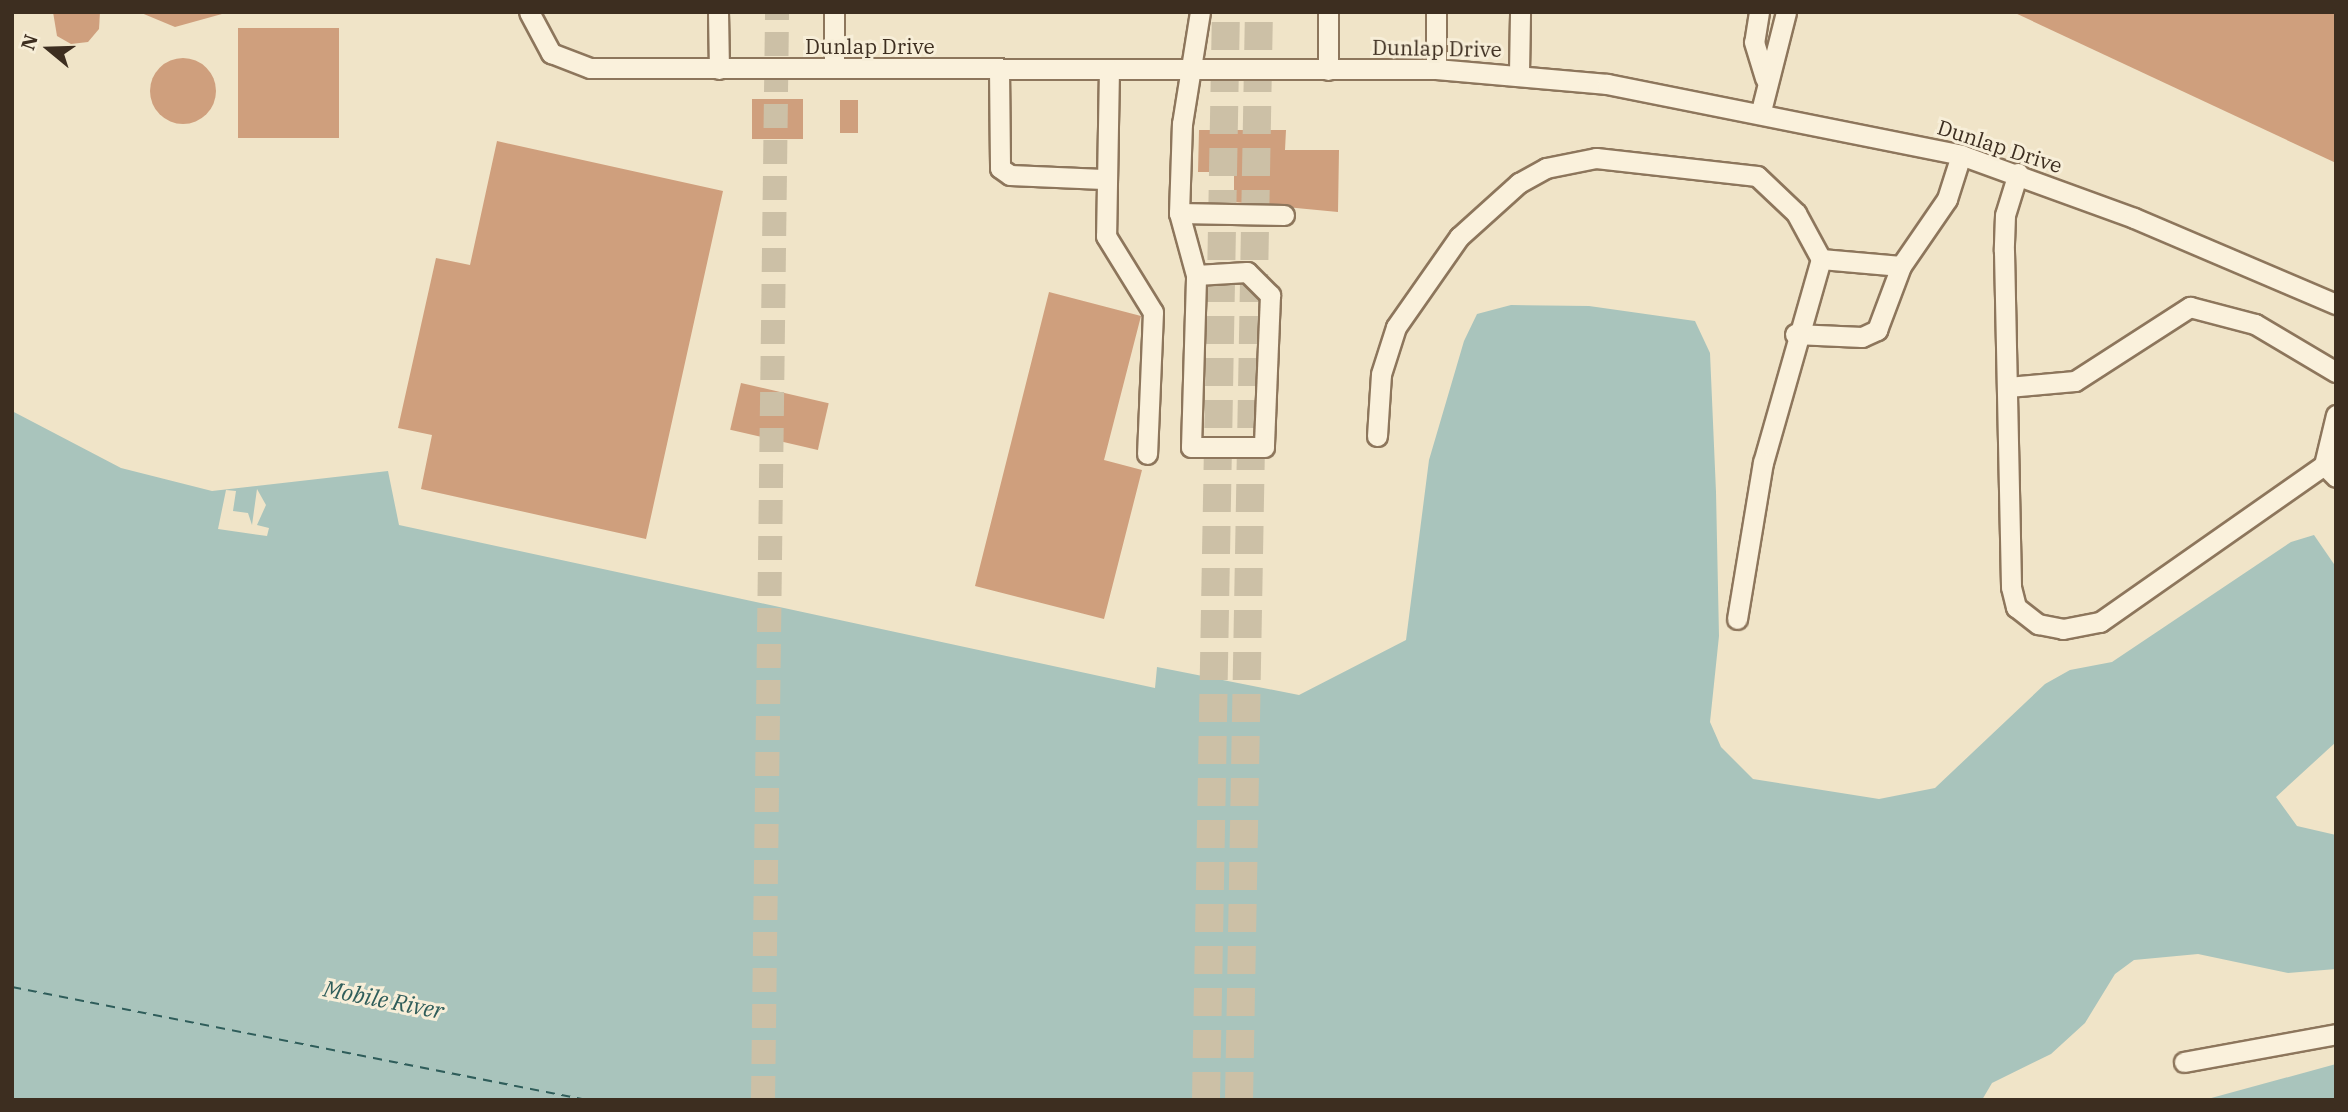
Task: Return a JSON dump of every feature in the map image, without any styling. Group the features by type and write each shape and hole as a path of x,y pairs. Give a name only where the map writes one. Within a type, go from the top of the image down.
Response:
{"street":[{"name":"Dunlap Drive","path":"529,12 538,38 567,63 719,69 1436,69 1519,72 1761,111 1961,155 2018,173 2336,304"},
{"path":"718,12 719,69"},
{"path":"834,12 834,68"},
{"path":"1196,275 1247,272 1270,295 1264,447 1191,447 1196,275 1180,213 1182,124 1193,69 1200,12"},
{"path":"1328,12 1328,70"},
{"path":"1436,12 1436,69"},
{"path":"1519,72 1520,12"},
{"path":"1759,12 1754,42 1765,78"},
{"path":"1761,111 1765,78 1786,12"},
{"path":"999,69 999,168 1010,174 1103,179"},
{"path":"1109,69 1103,179 1106,236 1153,312 1147,454"},
{"path":"1796,334 1862,337 1877,330 1901,266 1947,199 1961,155"},
{"path":"1377,436 1387,348 1420,288 1489,206 1546,168 1596,158 1757,176 1796,213 1821,259 1796,334 1763,462 1737,619"},
{"path":"2018,173 2004,239 2011,587 2016,607 2038,624 2082,627 2119,612 2162,574 2330,471 2336,415"},
{"path":"1180,213 1284,215"},
{"path":"1821,259 1901,266"},
{"path":"2008,387 2075,381 2190,307 2255,324 2336,372"},
{"path":"2184,1062 2336,1034"}],"water":[{"name":"Mobile River","path":"1511,305 1589,306 1695,321 1710,353 1716,492 1719,636 1710,722 1721,747 1753,779 1879,799 1935,788 2045,684 2070,670 2112,662 2291,542 2314,535 2336,567 2336,742 2276,797 2297,826 2336,835 2336,969 2288,973 2198,954 2134,960 2115,974 2085,1023 2051,1054 1992,1083 1982,1100 12,1100 12,411 121,468 212,491 388,471 399,525 1155,688 1157,667 1299,695 1406,640 1429,460 1464,341 1477,314"},
{"path":"2336,1064 2336,1100 2204,1100"}],"pier":[{"path":"257,489 266,505 257,525 269,528 267,536 218,529 226,490 236,491 233,511 248,513 252,525"}],"building":[{"path":"53,12 100,12 99,29 88,42 71,44 57,36"},
{"path":"139,12 221,12 222,14 175,27"},
{"path":"2013,12 2336,12 2336,163"},
{"path":"238,28 339,28 339,138 238,138"},
{"path":"177,58 189,58 201,63 211,73 216,91 214,104 201,119 189,124 177,124 165,119 155,109 150,97 150,85 155,73 165,63"},
{"path":"752,99 803,99 803,139 752,139"},
{"path":"840,100 858,100 858,133 840,133"},
{"path":"1199,130 1286,130 1285,150 1339,150 1338,212 1234,202 1234,172 1198,172"},
{"path":"497,141 723,191 646,539 421,489 432,435 398,428 436,258 470,265"},
{"path":"1049,292 1141,316 1104,460 1142,470 1104,619 975,586"},
{"path":"741,383 829,403 818,450 730,430"}],"ferry route":[{"path":"12,987 587,1100"}],"tunnel":[{"path":"763,1100 777,12"},
{"path":"1206,1100 1226,12"},
{"path":"1239,1100 1259,12"}]}
